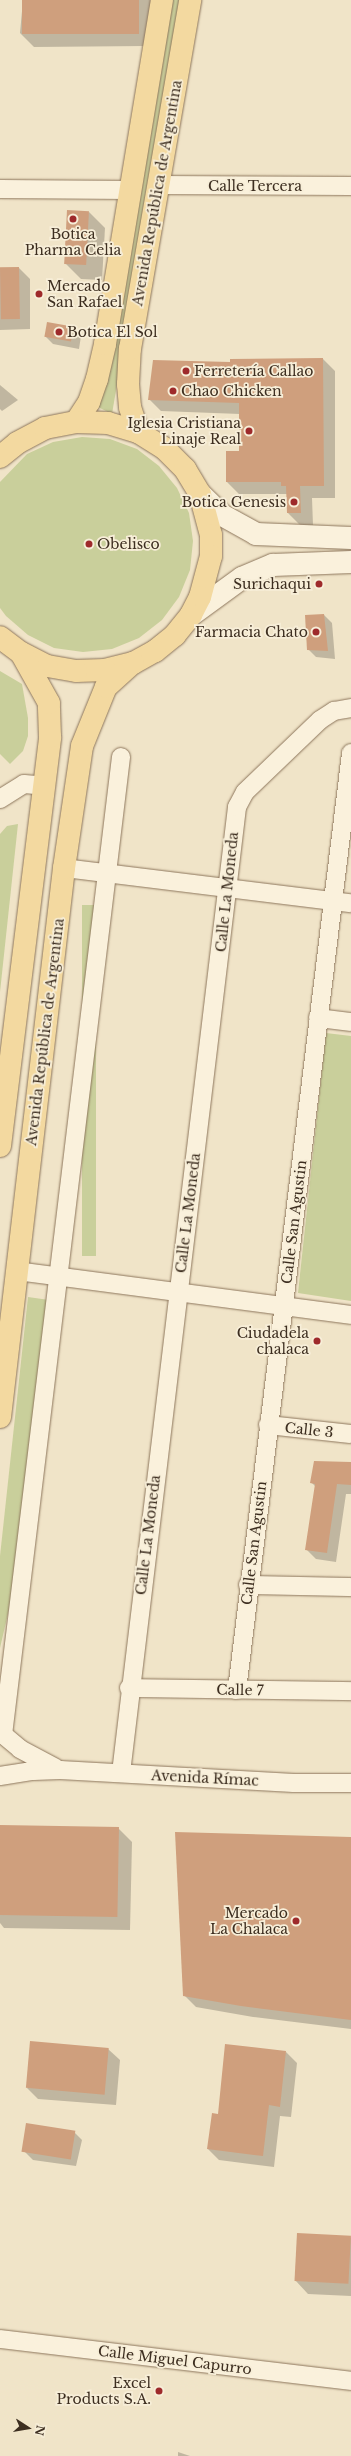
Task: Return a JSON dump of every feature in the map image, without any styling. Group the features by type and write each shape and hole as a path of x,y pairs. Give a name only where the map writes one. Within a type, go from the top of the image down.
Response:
{"main road":[{"name":"Avenida República de Argentina","path":"76,422 89,402 97,379 162,0"},
{"name":"Avenida República de Argentina","path":"138,432 130,407 129,370 190,0"},
{"path":"0,457 16,443 44,428 76,422 108,423 138,432 164,448 179,464 200,494 222,515 256,534 351,538"},
{"path":"191,615 205,583 211,556 209,528 200,494"},
{"path":"0,637 21,653 47,666 76,671 105,670 133,663 155,651 174,635 191,615 242,578 273,565 351,562"},
{"path":"0,1146 2,1109 45,786 50,737 49,703 21,653"},
{"name":"Avenida República de Argentina","path":"0,1417 64,868 82,746 106,687 133,663"}],"street":[{"name":"Calle Tercera","path":"159,185 351,186"},
{"path":"0,189 130,190"},
{"name":"Calle La Moneda","path":"120,1773 129,1688 229,887 233,826 237,807 245,792 320,720 334,711 351,708"},
{"name":"Calle San Agustin","path":"236,1690 268,1425 284,1308 331,900 351,753"},
{"path":"1,1733 58,1275 105,872 121,757"},
{"path":"0,799 24,784 45,786"},
{"path":"64,868 351,903"},
{"path":"318,1018 351,1022"},
{"path":"17,1271 58,1275 284,1308 351,1315"},
{"name":"Calle 3","path":"268,1425 351,1434"},
{"path":"248,1585 351,1587"},
{"name":"Calle 7","path":"129,1688 351,1691"},
{"name":"Avenida Rímac","path":"1,1733 39,1761 60,1770"},
{"name":"Avenida Rímac","path":"0,1776 33,1771 60,1770 294,1782 351,1783"},
{"name":"Calle Miguel Capurro","path":"0,2339 351,2381"}],"green space":[{"path":"170,0 182,0 112,414 98,407"},
{"path":"82,437 110,439 137,449 159,466 177,488 189,513 193,541 190,570 179,597 162,620 139,638 112,649 83,652 54,648 28,635 6,616 0,608 0,482 27,454 53,442"},
{"path":"0,671 22,684 28,718 28,736 23,751 10,764 0,754"},
{"path":"18,824 0,992 0,834 7,826"},
{"path":"82,905 96,905 96,1256 82,1256"},
{"path":"326,1033 351,1036 351,1301 298,1293"},
{"path":"28,1297 49,1300 13,1592 0,1648 0,1556"}],"building":[{"path":"22,0 139,0 139,34 22,34"},
{"path":"67,210 89,211 86,265 64,264"},
{"path":"0,267 19,267 20,319 1,319"},
{"name":"Botica El Sol","path":"47,322 74,327 71,341 44,337"},
{"path":"323,358 324,486 300,486 301,513 287,513 286,486 281,486 281,482 226,482 226,451 239,451 239,403 148,400 153,360 230,362 230,359"},
{"name":"Farmacia Chato","path":"324,614 328,651 307,650 305,615"},
{"path":"314,1461 351,1462 351,1485 337,1484 327,1553 305,1550 315,1484 310,1483"},
{"path":"0,1825 119,1827 117,1917 0,1915"},
{"name":"Mercado La Chalaca","path":"175,1832 351,1837 351,2020 241,2006 183,1996"},
{"path":"30,2041 109,2048 105,2095 26,2088"},
{"path":"225,2044 286,2051 280,2107 269,2105 263,2156 207,2149 212,2113 218,2114"},
{"path":"26,2123 75,2131 71,2159 21,2152"},
{"path":"297,2233 351,2236 348,2284 294,2281"}],"place":[{"name":"Botica Pharma Celia","path":"73,219"},
{"name":"Mercado San Rafael","path":"39,294"},
{"name":"Botica El Sol","path":"59,332"},
{"name":"Ferretería Callao","path":"186,371"},
{"name":"Chao Chicken","path":"173,391"},
{"name":"Iglesia Cristiana Linaje Real","path":"249,431"},
{"name":"Botica Genesis","path":"294,502"},
{"name":"Obelisco","path":"89,544"},
{"name":"Surichaqui","path":"319,584"},
{"name":"Farmacia Chato","path":"316,632"},
{"name":"Ciudadela chalaca","path":"317,1341"},
{"name":"Mercado La Chalaca","path":"296,1921"},
{"name":"Excel Products S.A.","path":"159,2391"}]}
